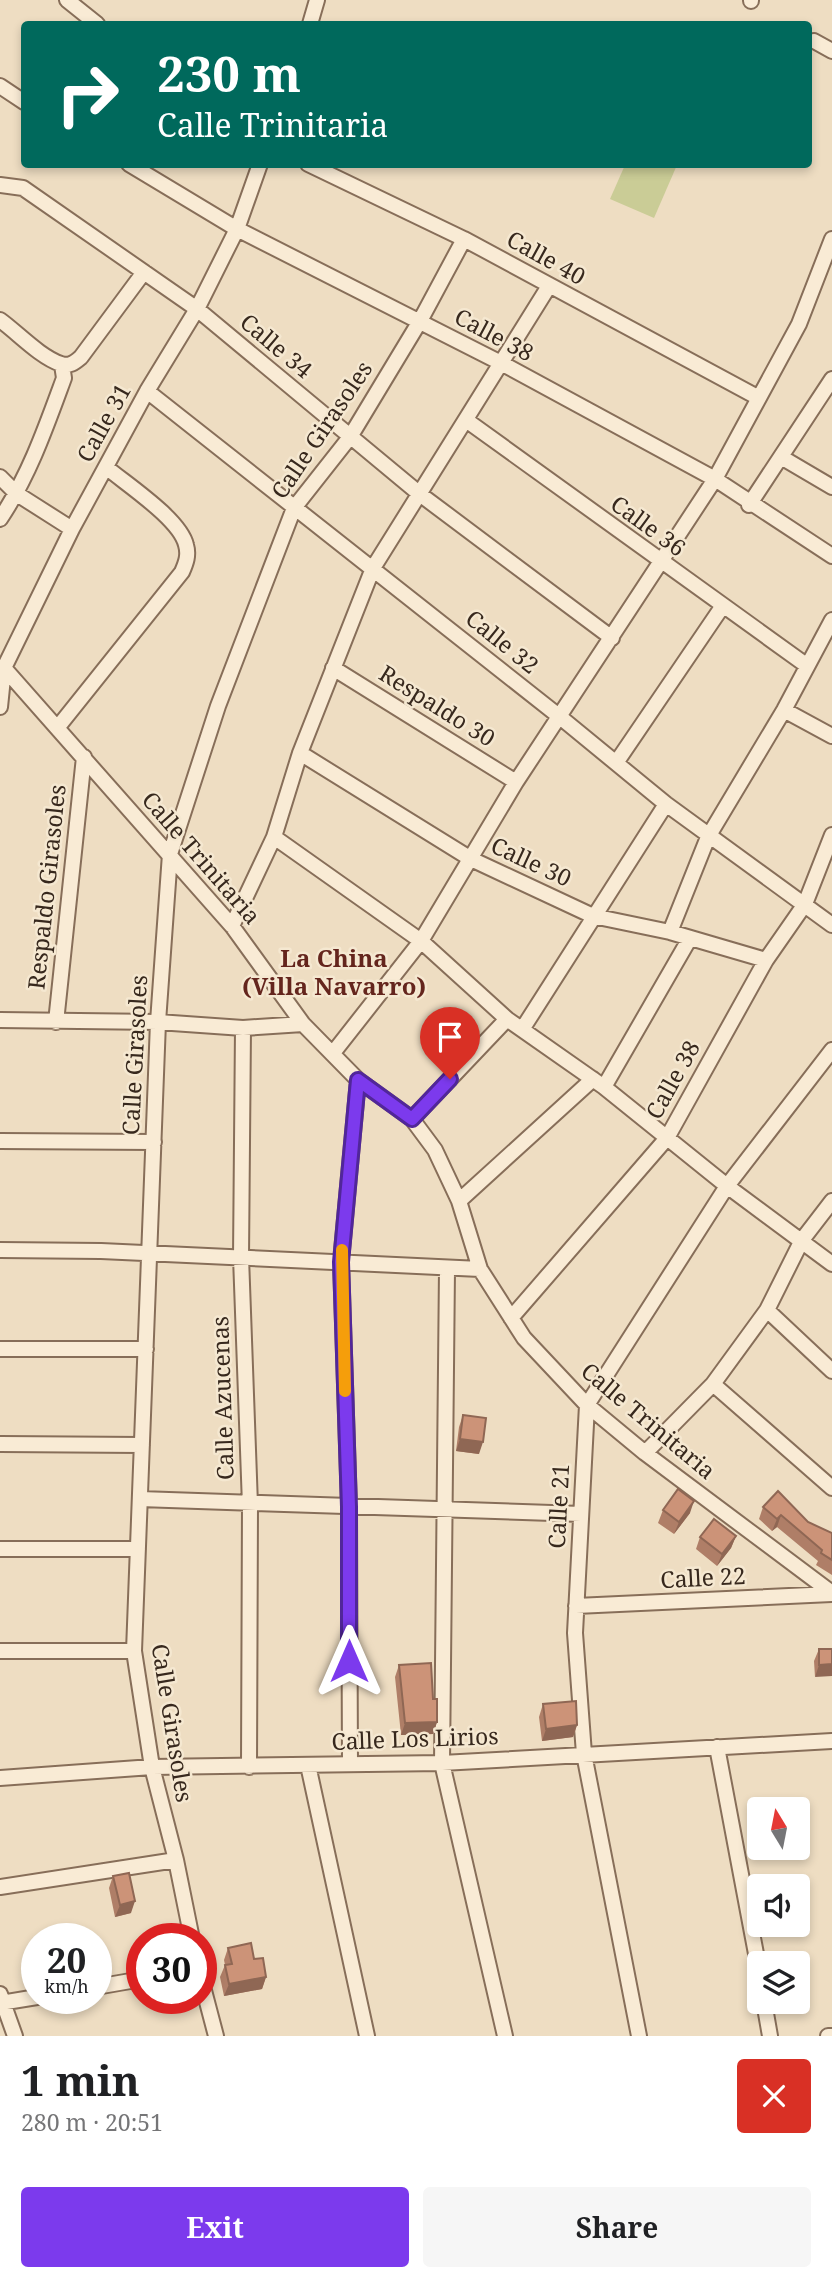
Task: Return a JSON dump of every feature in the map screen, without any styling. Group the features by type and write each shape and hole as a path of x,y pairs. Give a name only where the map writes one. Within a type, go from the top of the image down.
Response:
{"street":[{"path":"67,0 92,21"},
{"path":"311,21 320,1"},
{"path":"814,41 832,51"},
{"path":"0,86 21,99"},
{"name":"Calle 38","path":"136,168 237,229 503,364 715,479 750,505 832,556"},
{"name":"Calle 31","path":"0,707 4,668 72,529 147,391 197,309 237,229 259,168"},
{"name":"Calle 40","path":"316,168 464,239 759,398"},
{"name":"Calle 34","path":"0,185 23,188 197,309 421,495 612,638"},
{"name":"Calle Girasoles","path":"189,1923 152,1767 134,1651 158,1022 170,854 218,706 294,508 349,437 420,321 464,239"},
{"path":"333,1053 421,941 516,782 715,479 799,324 832,239"},
{"path":"0,320 62,365 72,364 82,357 144,272"},
{"path":"232,926 274,837 300,752 373,568 503,364 549,286"},
{"path":"0,519 17,494 64,378 62,365"},
{"path":"750,505 832,379"},
{"name":"Calle 32","path":"147,391 708,837 832,925"},
{"name":"Calle 36","path":"466,420 661,564 806,665"},
{"path":"781,457 832,487"},
{"path":"58,727 182,572 187,560 186,545 170,520 106,467"},
{"path":"0,477 17,494 72,529"},
{"path":"616,763 722,607"},
{"path":"670,932 708,837 784,710 832,620"},
{"name":"Calle Trinitaria","path":"4,668 232,926 303,1024 358,1080 412,1119 435,1150 459,1201 480,1269 524,1338 587,1405 645,1453 832,1594"},
{"name":"Respaldo 30","path":"333,668 516,782"},
{"path":"784,710 832,736"},
{"name":"Calle 30","path":"300,752 471,859 593,916 670,932 766,960"},
{"name":"Respaldo Girasoles","path":"56,1022 84,757"},
{"path":"523,1028 666,804"},
{"name":"Calle 38","path":"511,1318 667,1138 766,960 805,904 832,835"},
{"path":"274,837 421,941 508,1018 599,1083 727,1186 832,1264"},
{"path":"459,1201 599,1083 690,938"},
{"path":"412,1119 508,1018"},
{"path":"0,1020 158,1022 243,1028 303,1024"},
{"name":"Calle Azucenas","path":"243,1028 241,1257 250,1505 249,1767"},
{"name":"Calle 21","path":"639,2036 584,1754 575,1633 587,1405 727,1186 832,1050"},
{"path":"350,1764 349,1507 341,1262 358,1080"},
{"path":"0,1141 154,1142"},
{"path":"645,1453 713,1384 767,1310 802,1240 832,1201"},
{"path":"0,1250 149,1253 480,1269"},
{"path":"447,1269 442,1763 505,2036"},
{"path":"767,1310 832,1371"},
{"path":"0,1349 146,1349"},
{"path":"713,1384 832,1488"},
{"path":"0,1444 142,1444"},
{"path":"140,1499 250,1505 581,1514"},
{"path":"0,1549 138,1549"},
{"name":"Calle 22","path":"576,1606 832,1594"},
{"path":"0,1651 134,1651"},
{"name":"Calle Los Lirios","path":"0,1778 152,1767 442,1763 832,1741"},
{"path":"717,1747 755,1951"},
{"path":"308,1765 367,2036"},
{"path":"0,1887 176,1860"},
{"path":"15,2036 1,2000 21,1998"},
{"path":"210,2014 216,2036"},
{"path":"766,2014 770,2036"}],"green space":[{"path":"624,168 676,168 654,218 610,199"}],"building":[{"path":"463,1415 486,1418 483,1442 460,1439"},
{"path":"678,1489 694,1501 679,1522 663,1510"},
{"path":"778,1491 808,1522 832,1533 832,1560 781,1515 777,1519 763,1507"},
{"path":"714,1519 736,1536 722,1554 700,1537"},
{"path":"819,1649 832,1649 832,1664 819,1665"},
{"path":"431,1663 433,1699 437,1699 437,1722 405,1723 399,1665"},
{"path":"576,1701 577,1725 546,1729 543,1704"},
{"path":"129,1873 135,1901 120,1905 113,1876"},
{"path":"251,1943 254,1959 263,1958 266,1977 229,1984 225,1965 232,1964 228,1948"}],"slow traffic":[{"path":"342,1250 345,1391"}],"district":[{"name":"La China (Villa Navarro)","path":"334,973"}],"route":[{"path":"349,1661 349,1507 341,1262 358,1080 412,1119 450,1079"}]}
